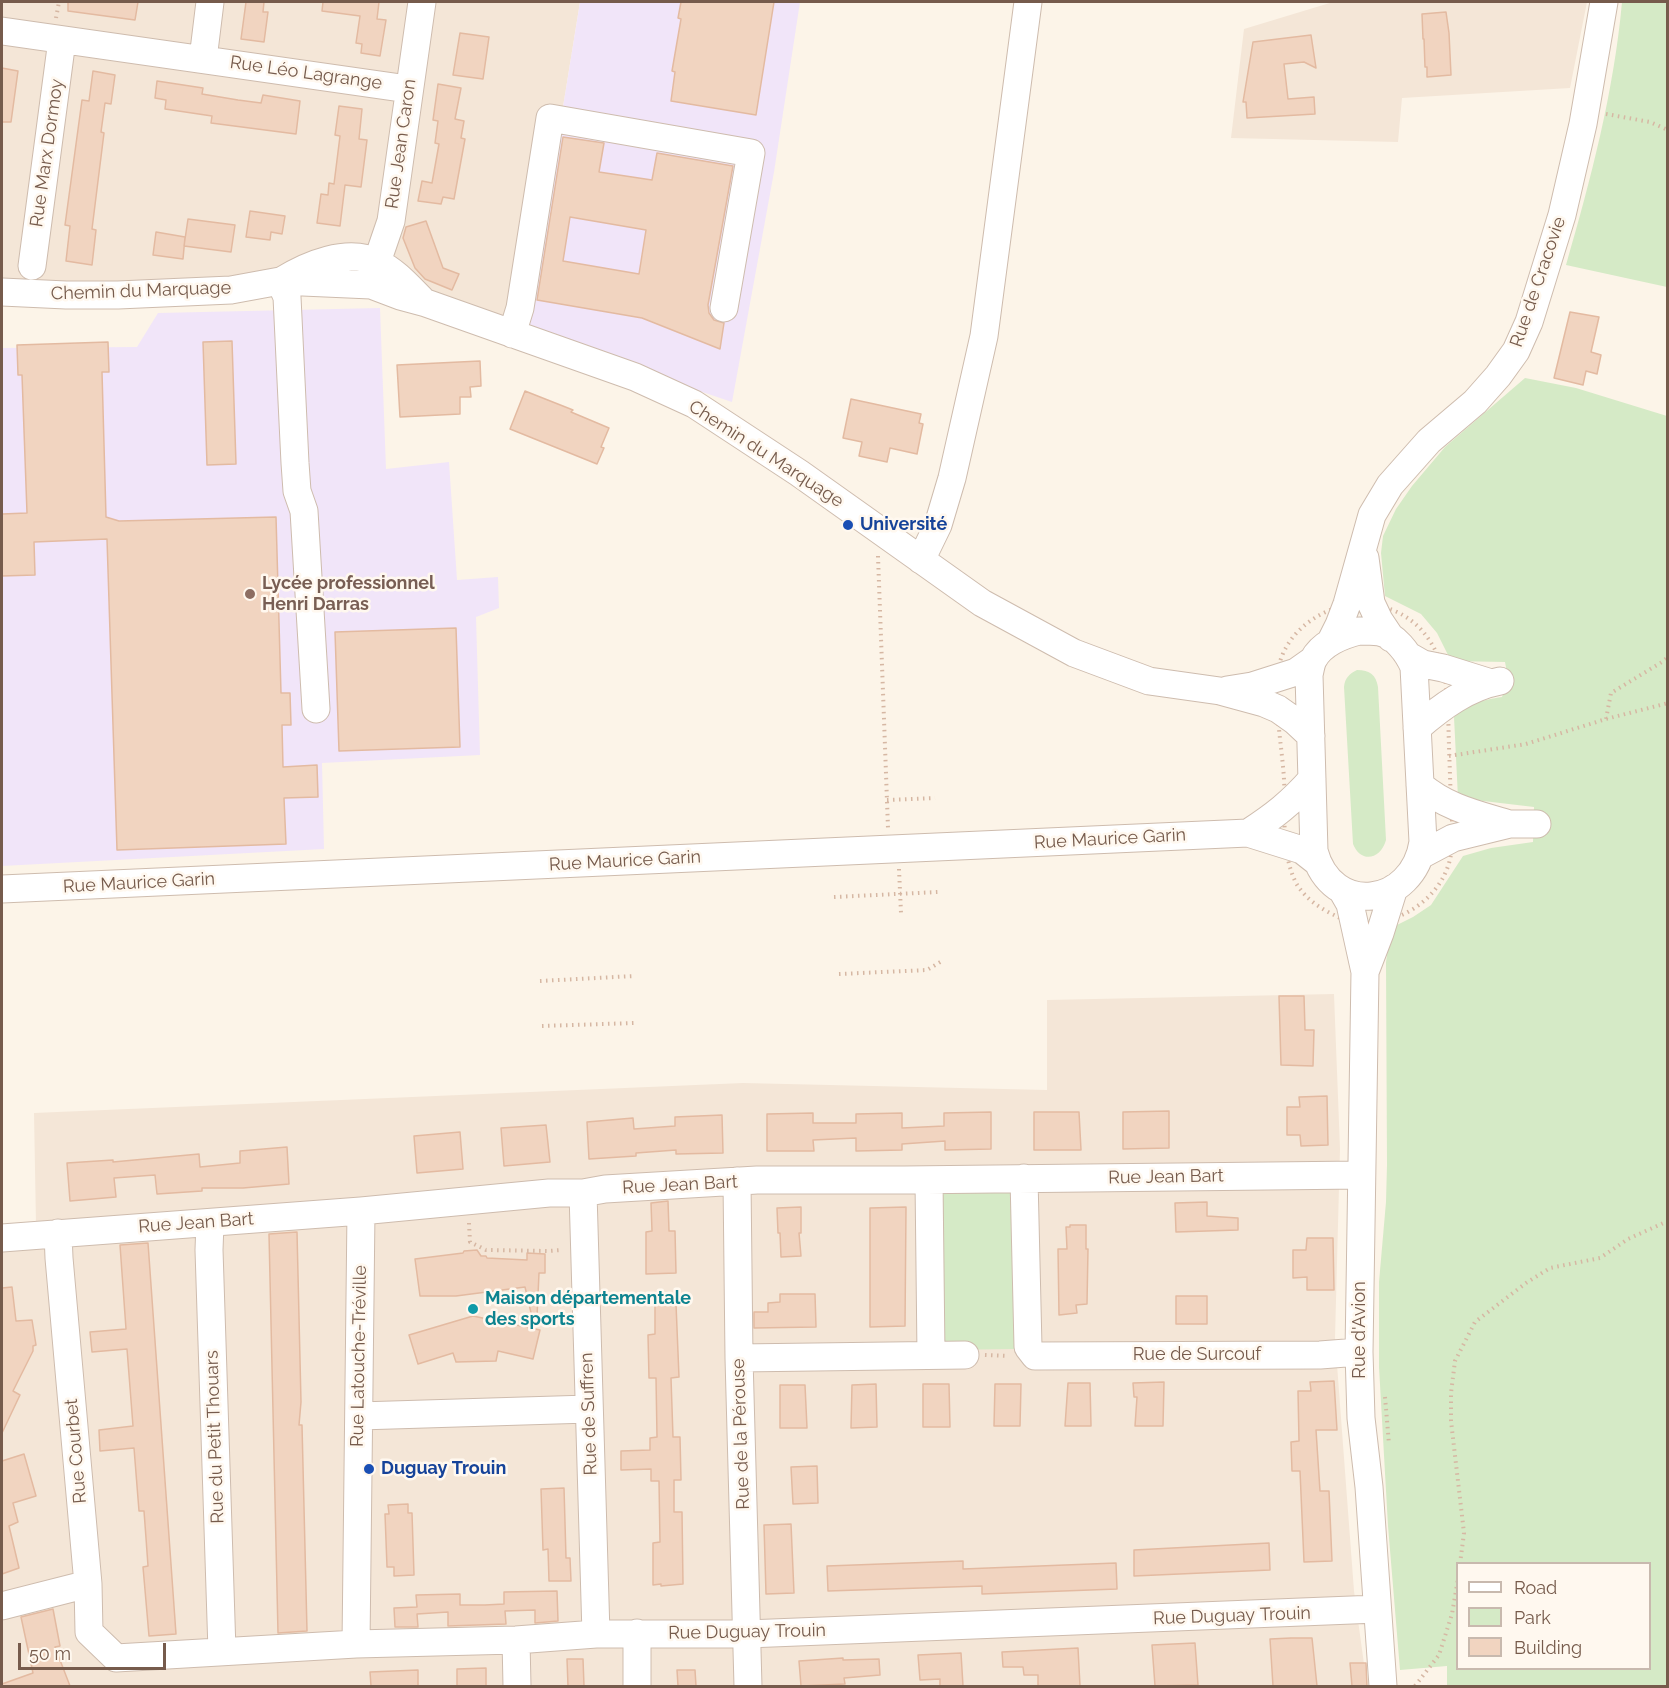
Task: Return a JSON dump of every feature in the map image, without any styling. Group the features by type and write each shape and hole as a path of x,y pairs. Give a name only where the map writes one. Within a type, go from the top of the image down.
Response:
{"street":[{"path":"203,59 210,2"},
{"name":"Rue Jean Caron","path":"374,273 391,221 408,88 422,2"},
{"path":"921,560 938,525 952,478 984,336 1028,2"},
{"name":"Rue de Cracovie","path":"1316,861 1309,675 1340,625 1359,604 1364,548 1372,515 1390,485 1429,441 1475,402 1498,376 1516,351 1529,322 1562,215 1585,111 1605,2"},
{"name":"Rue Léo Lagrange","path":"2,31 408,88"},
{"name":"Rue Marx Dormoy","path":"32,267 62,40"},
{"path":"512,334 519,308 550,118 751,153 724,308"},
{"name":"Chemin du Marquage","path":"2,291 118,295 231,290 280,281 302,268 327,260 350,257 374,273 404,281 426,303 635,377 694,404 799,472 982,603 1074,653 1149,681 1220,691 1263,702 1278,708 1311,736"},
{"path":"280,281 287,297 297,492 304,511 316,709"},
{"name":"Rue de Cracovie","path":"1359,604 1379,620 1414,667 1423,842 1421,855"},
{"name":"Chemin du Marquage","path":"1220,691 1252,686 1296,672 1347,633 1381,632 1424,663 1458,674 1496,682 1466,693 1448,704"},
{"path":"1417,728 1448,704"},
{"path":"1248,833 1294,800 1312,779"},
{"path":"1420,785 1433,796 1451,806 1510,824"},
{"path":"1316,861 1323,873 1342,890 1368,898 1381,895 1403,882 1421,855 1453,838 1510,824 1537,824"},
{"name":"Rue Maurice Garin","path":"2,889 893,859 936,847 1248,833 1302,850 1316,861"},
{"name":"Rue d'Avion","path":"1365,972 1394,888"},
{"name":"Rue d'Avion","path":"1342,890 1350,904 1365,972 1359,1352 1361,1418 1369,1487 1383,1686"},
{"name":"Rue Jean Bart","path":"2,1238 361,1211 549,1193 583,1193 605,1189 757,1180 1360,1175"},
{"path":"1024,1178 1028,1347 1035,1356"},
{"path":"929,1180 931,1355"},
{"name":"Rue de la Pérouse","path":"737,1181 739,1358 748,1686"},
{"name":"Rue de Suffren","path":"583,1193 596,1634"},
{"name":"Rue Latouche-Tréville","path":"356,1644 361,1211"},
{"name":"Rue du Petit Thouars","path":"210,1222 222,1651"},
{"name":"Rue Courbet","path":"58,1233 58,1258 88,1584 89,1632 116,1658"},
{"name":"Rue de Surcouf","path":"1035,1356 1320,1355 1359,1352"},
{"path":"739,1358 966,1355"},
{"path":"358,1416 588,1409"},
{"path":"2,1606 88,1584"},
{"name":"Rue Duguay Trouin","path":"116,1658 356,1644 516,1640 596,1634 747,1634 1377,1609"},
{"path":"637,1633 638,1686"},
{"path":"516,1640 517,1686"}],"path":[{"path":"1585,111 1629,117 1650,122 1668,130"},
{"path":"884,533 877,548 887,800 901,913"},
{"path":"1286,845 1277,678 1283,656 1290,642 1311,619 1325,611 1359,604 1386,607 1400,612 1424,632 1433,645 1443,668 1448,704 1449,756 1526,744 1606,719 1668,703"},
{"path":"1606,719 1611,693 1662,663 1668,657"},
{"path":"887,800 935,798"},
{"path":"834,897 938,891"},
{"path":"839,974 927,970 942,961"},
{"path":"540,981 634,976"},
{"path":"542,1026 634,1023"},
{"path":"467,1201 470,1242 486,1250 548,1251 584,1248"},
{"path":"1460,1562 1464,1533 1451,1421 1451,1393 1455,1361 1476,1322 1526,1283 1550,1268 1600,1258 1628,1239 1668,1221"},
{"path":"966,1355 1035,1356"},
{"path":"1415,1686 1439,1655 1452,1614 1456,1591"}],"shaded area":[{"path":"2,2 580,2 563,107 518,330 389,280 2,283"},
{"path":"580,2 800,2 774,172 732,402 518,330 563,107"},
{"path":"1333,2 1587,2 1570,88 1402,98 1398,142 1231,138 1244,29"},
{"name":"Lycée professionnel Henri Darras","path":"380,308 386,469 449,462 457,580 498,577 499,608 476,617 480,755 322,763 324,849 2,866 2,348 137,347 158,313"},
{"path":"1334,994 1340,1149 1335,1338 1354,1591 1367,1686 2,1686 2,1226 36,1224 34,1113 743,1083 1047,1090 1047,1000"}],"green space":[{"path":"1622,2 1667,2 1667,287 1566,265 1600,135 1613,69"},
{"path":"1525,378 1576,388 1667,416 1667,1686 1447,1686 1447,1666 1400,1670 1388,1526 1379,1367 1379,1282 1387,1165 1386,962 1391,928 1431,905 1463,856 1491,848 1533,842 1534,807 1458,798 1454,717 1476,703 1502,697 1508,678 1505,662 1451,661 1437,633 1421,614 1385,596 1381,553 1383,536 1396,509 1445,447"},
{"path":"1357,670 1372,674 1378,687 1386,840 1380,851 1371,857 1361,854 1353,844 1344,687 1348,677"},
{"path":"1010,1187 1018,1193 1020,1340 1014,1349 944,1350 934,1196 944,1188"}],"building":[{"path":"68,2 138,2 135,20 68,11"},
{"path":"246,2 264,2 263,12 268,12 264,42 241,39"},
{"path":"323,2 379,2 377,19 386,20 380,56 361,53 362,44 356,43 360,16 322,11"},
{"path":"681,2 774,2 756,115 671,101 675,72 672,71 681,19 678,18"},
{"path":"1446,12 1451,75 1427,77 1422,14"},
{"path":"460,33 489,37 483,79 453,75"},
{"path":"1311,35 1316,68 1304,62 1284,64 1288,99 1314,97 1315,114 1247,118 1246,102 1243,102 1253,42"},
{"path":"2,68 18,71 11,122 2,122"},
{"path":"93,71 115,75 111,104 105,103 101,132 104,133 92,229 96,230 92,265 66,261 70,226 65,225 82,100 89,101"},
{"path":"157,81 203,88 202,94 238,100 261,103 263,95 300,101 296,134 211,123 212,116 165,109 166,100 155,98"},
{"path":"438,84 461,88 455,119 464,121 461,138 465,139 454,199 443,197 441,204 418,201 422,181 432,183 439,144 435,143 438,121 433,120"},
{"path":"339,106 362,109 359,139 367,140 361,187 345,185 340,226 317,223 321,194 328,195 329,183 334,184 340,136 335,135"},
{"path":"563,137 604,143 599,172 652,180 657,153 733,166 708,305 709,313 714,320 724,323 720,349 642,318 537,300","holes":["570,217 646,230 639,274 563,261"]},
{"path":"250,211 285,216 282,234 271,232 270,240 246,237"},
{"path":"188,219 235,225 231,252 184,246"},
{"path":"426,221 443,268 459,274 452,290 425,279 415,268 403,238 406,227"},
{"path":"156,232 185,237 183,259 153,255"},
{"path":"1570,312 1599,317 1591,352 1601,355 1597,374 1586,371 1583,385 1554,378"},
{"path":"232,341 236,464 207,465 203,342"},
{"path":"108,342 109,372 102,372 106,517 119,521 276,517 281,693 290,693 291,725 282,725 283,767 317,765 318,797 284,798 286,844 117,850 107,539 34,542 35,575 2,576 2,514 27,513 22,375 18,375 17,345"},
{"path":"480,361 481,386 470,387 471,397 460,397 460,414 400,417 397,365"},
{"path":"525,391 573,410 571,412 609,428 597,464 510,429"},
{"path":"851,399 921,414 919,423 923,424 917,454 890,448 887,462 859,456 862,442 843,438"},
{"path":"456,628 460,747 339,751 335,632"},
{"path":"1279,996 1304,996 1305,1030 1314,1030 1313,1066 1281,1065"},
{"path":"1327,1096 1328,1145 1301,1146 1300,1135 1287,1135 1287,1107 1300,1107 1299,1097"},
{"path":"1169,1111 1169,1148 1123,1149 1123,1112"},
{"path":"991,1112 991,1149 945,1150 945,1141 902,1144 902,1150 856,1151 856,1138 813,1140 814,1151 767,1151 767,1114 813,1113 813,1123 856,1123 856,1114 902,1113 902,1128 944,1126 944,1113"},
{"path":"1034,1112 1079,1112 1081,1150 1034,1150"},
{"path":"722,1115 723,1153 676,1154 676,1150 636,1153 636,1156 589,1159 587,1122 633,1118 634,1129 675,1126 675,1117"},
{"path":"546,1125 550,1162 504,1166 501,1128"},
{"path":"460,1132 463,1169 417,1173 414,1136"},
{"path":"287,1147 289,1184 243,1188 202,1188 202,1191 157,1194 155,1175 114,1178 116,1197 70,1201 67,1163 113,1160 113,1162 199,1154 200,1167 240,1163 240,1151"},
{"path":"668,1201 669,1231 675,1231 676,1273 646,1274 646,1232 652,1231 651,1203"},
{"path":"1207,1202 1207,1216 1238,1218 1238,1230 1176,1232 1175,1203"},
{"path":"801,1207 801,1233 799,1233 801,1256 781,1257 777,1208"},
{"path":"906,1207 905,1326 870,1327 870,1208"},
{"path":"1086,1225 1087,1304 1076,1305 1077,1313 1059,1315 1058,1249 1067,1249 1066,1227"},
{"path":"297,1232 301,1402 299,1425 302,1425 307,1631 278,1633 269,1234"},
{"path":"1307,1238 1333,1238 1334,1290 1307,1290 1307,1277 1293,1278 1293,1250 1306,1250"},
{"path":"148,1243 176,1634 149,1636 143,1567 148,1566 144,1511 139,1511 134,1448 100,1451 99,1430 133,1426 127,1349 92,1352 90,1332 126,1329 120,1245"},
{"path":"477,1250 481,1256 487,1258 527,1260 527,1253 545,1254 545,1273 539,1273 537,1317 532,1317 525,1287 456,1296 420,1296 415,1259"},
{"path":"12,1287 16,1321 32,1320 36,1345 33,1346 33,1351 13,1391 20,1395 2,1433 2,1288"},
{"path":"780,1294 815,1294 816,1327 754,1328 754,1312 768,1312 768,1303 780,1302"},
{"path":"1176,1296 1207,1296 1207,1324 1176,1324"},
{"path":"676,1304 679,1377 671,1378 673,1437 680,1437 681,1480 674,1480 674,1512 682,1512 683,1584 661,1586 661,1584 653,1585 653,1543 660,1542 659,1481 651,1481 651,1469 621,1470 621,1451 650,1450 650,1438 657,1437 656,1378 649,1378 648,1335 655,1334 655,1305"},
{"path":"473,1316 540,1330 533,1359 498,1351 496,1361 456,1362 453,1353 418,1364 409,1335"},
{"path":"1334,1381 1337,1430 1316,1430 1320,1491 1329,1491 1332,1561 1304,1562 1300,1471 1292,1471 1291,1442 1299,1441 1298,1391 1311,1391 1310,1382"},
{"path":"1164,1382 1163,1426 1135,1426 1137,1397 1134,1397 1133,1383"},
{"path":"1068,1383 1090,1383 1091,1426 1065,1426"},
{"path":"876,1384 877,1427 851,1428 852,1385"},
{"path":"923,1384 949,1384 950,1427 923,1427"},
{"path":"995,1384 1021,1384 1020,1426 994,1426"},
{"path":"780,1385 805,1385 807,1428 780,1428"},
{"path":"24,1454 36,1496 13,1503 18,1522 9,1526 19,1568 2,1574 2,1461"},
{"path":"817,1466 818,1503 793,1504 791,1467"},
{"path":"564,1488 566,1558 570,1558 571,1581 549,1581 548,1549 543,1550 541,1489"},
{"path":"408,1504 408,1513 412,1513 414,1575 394,1576 394,1567 387,1567 385,1514 389,1514 388,1505"},
{"path":"791,1524 794,1593 766,1594 764,1525"},
{"path":"1269,1543 1270,1570 1134,1576 1134,1550"},
{"path":"963,1561 963,1569 1116,1563 1117,1589 982,1594 982,1586 828,1591 827,1566"},
{"path":"557,1591 558,1621 535,1623 535,1610 505,1611 506,1624 448,1626 448,1612 417,1614 418,1627 395,1627 394,1608 417,1607 416,1595 460,1594 460,1605 485,1605 504,1604 504,1592"},
{"path":"53,1609 60,1646 55,1647 70,1686 2,1686 2,1684 33,1673 21,1617"},
{"path":"1312,1638 1317,1686 1273,1686 1270,1639"},
{"path":"1195,1643 1198,1685 1155,1686 1152,1645"},
{"path":"1078,1648 1080,1686 1038,1686 1038,1675 1024,1675 1023,1667 1003,1667 1002,1652"},
{"path":"961,1653 963,1686 940,1686 940,1679 920,1680 918,1655"},
{"path":"843,1658 843,1660 879,1659 880,1675 844,1678 845,1684 801,1686 799,1661"},
{"path":"567,1659 583,1659 584,1686 568,1686"},
{"path":"1350,1663 1366,1663 1367,1686 1352,1686"},
{"path":"486,1668 486,1686 457,1686 457,1669"},
{"path":"418,1670 418,1686 371,1686 370,1672"},
{"path":"677,1670 695,1670 696,1686 678,1686"}],"place":[{"name":"Université","path":"848,525"},
{"name":"Lycée professionnel Henri Darras","path":"250,594"},
{"name":"Maison départementale des sports","path":"473,1309"},
{"name":"Duguay Trouin","path":"369,1469"}]}
